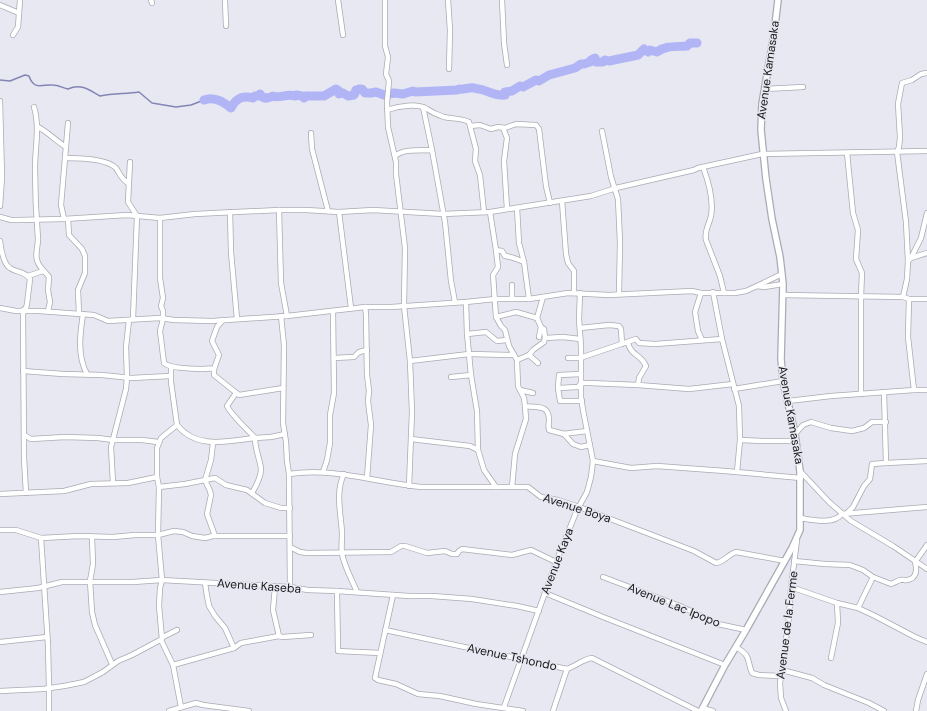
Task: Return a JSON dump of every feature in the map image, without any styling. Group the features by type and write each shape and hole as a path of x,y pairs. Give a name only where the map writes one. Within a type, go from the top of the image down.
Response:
{"street":[{"path":"13,35 18,27 20,0"},
{"path":"225,0 226,26"},
{"path":"338,0 343,35"},
{"path":"385,0 385,46 388,57 386,74 389,81 387,110 388,131 395,156 405,248 404,306 410,361 412,412 409,486"},
{"path":"448,0 450,30 449,69"},
{"path":"502,0 506,65"},
{"name":"Avenue Kamasaka","path":"700,710 785,561 797,539 800,530 801,478 795,434 783,381 781,359 783,284 780,257 772,219 762,154 760,121 778,0"},
{"path":"0,5 19,13"},
{"path":"903,297 910,259 897,152 900,147 898,104 902,83 912,80 921,74 927,73"},
{"path":"765,89 803,87"},
{"path":"0,101 0,206"},
{"path":"387,110 405,106 423,107 436,115 454,119 462,119 469,122 476,149 475,161 480,175 484,212"},
{"path":"34,107 38,127 35,166 38,240 37,260 49,278 48,290 50,306 48,311"},
{"path":"423,107 443,214 455,302"},
{"path":"68,124 66,158 60,205 66,219 69,235 82,249 85,256 85,273 78,290 81,314 80,358 82,366 87,374"},
{"path":"470,126 480,125 491,129 516,124 534,124 538,127 546,186 550,203"},
{"path":"38,127 66,147"},
{"path":"502,128 507,138 504,161 506,209"},
{"path":"602,131 613,184 616,188 618,198 620,242 619,294"},
{"path":"311,133 312,149 328,212"},
{"path":"395,156 400,152 405,151 432,150"},
{"path":"0,217 11,220 66,219 127,215 160,218 195,214 279,210 339,212 373,210 443,214 490,212 591,196 616,188 762,154 805,152 847,153 927,151"},
{"path":"847,153 853,213 858,230 856,259 862,273 861,394"},
{"path":"66,158 93,159 104,163 116,168 121,178 128,183"},
{"path":"113,483 111,452 126,389 126,347 131,319 137,216 128,202 130,162"},
{"path":"703,167 713,204 711,218 705,236 720,276 724,293"},
{"name":"Avenue Kaya","path":"504,707 556,562 579,507 587,492 593,461 582,401 580,328 577,293 574,271 568,263 566,254 562,201"},
{"path":"517,208 519,243 524,262 529,299"},
{"path":"279,210 281,283 284,316 282,377 283,423 289,474 290,508 290,587"},
{"path":"230,212 231,252 237,319"},
{"path":"339,212 351,308"},
{"path":"490,212 498,266 493,275 496,299 496,317 505,330 511,351 515,357 520,390 526,406 526,419 515,454 512,487"},
{"path":"910,259 921,238 927,213"},
{"path":"160,218 160,278 163,298 161,306 163,311 163,319 160,330 163,359 166,365 171,367 200,370 209,368 214,369"},
{"path":"0,241 7,265 10,268 26,274 28,276 30,287 26,308 23,310 26,493"},
{"path":"496,250 502,251 505,256 514,257 524,262"},
{"path":"910,259 927,253"},
{"path":"28,276 43,271"},
{"path":"0,308 16,311 48,311 94,315 108,321 131,319 223,320 284,316 365,307 404,306 496,299 529,299 577,293 600,295 684,291 701,293 741,292 782,274"},
{"path":"757,286 770,287 783,284"},
{"path":"512,285 512,299"},
{"path":"713,292 722,340 740,415 740,440 736,472"},
{"path":"701,293 695,312 698,331 702,340"},
{"path":"783,295 903,297 909,299 927,299"},
{"path":"538,337 540,327 537,318 543,297"},
{"path":"909,299 908,337 914,390"},
{"path":"466,302 471,375 477,411 478,450 484,470 496,487"},
{"path":"365,307 367,375 369,391 368,401 371,426 366,478"},
{"path":"323,472 330,443 330,415 334,393 333,311"},
{"path":"496,317 516,312 537,318"},
{"path":"212,320 217,327"},
{"path":"223,320 217,327 212,341 219,355 214,369 214,375 240,395 283,388"},
{"path":"580,328 609,325 619,326 621,328 622,344"},
{"path":"530,355 533,350 544,342 544,329 540,327"},
{"path":"467,334 486,332 497,341 507,340"},
{"path":"545,338 563,337 580,339"},
{"path":"568,358 580,358 628,343 636,339 639,343 654,344 722,340"},
{"path":"628,343 630,350 644,361 646,366 639,378 638,385"},
{"path":"334,358 354,356 367,350"},
{"path":"410,361 469,354 515,357 530,355"},
{"path":"530,355 538,363"},
{"path":"171,367 170,376 177,425 180,429 192,437 203,442 213,443 271,437 285,434"},
{"path":"23,371 127,377 170,376"},
{"path":"451,377 471,375"},
{"path":"582,401 560,401 558,388 559,375 581,379 589,383 689,389 734,387 783,381"},
{"path":"558,388 578,387 581,379"},
{"path":"520,390 533,393"},
{"path":"788,401 831,396 927,390"},
{"path":"884,392 886,463"},
{"path":"236,393 227,406 230,412 255,438 261,469 258,482 252,493"},
{"path":"526,406 543,407 546,409 549,419 549,430 562,434 580,447 590,445"},
{"path":"795,434 802,425 811,422 831,428 852,431 864,428 872,422 886,422"},
{"path":"177,425 164,435 158,442 157,477 159,487 158,535 162,580 159,601 162,638 173,665 181,707"},
{"path":"562,434 587,431"},
{"path":"24,435 31,439 65,437 158,442"},
{"path":"411,439 470,446 478,450"},
{"path":"740,440 796,441"},
{"path":"213,443 211,460 205,480 211,495 207,514 215,536"},
{"path":"800,518 835,520 853,508 864,486 870,479 872,464 927,460"},
{"path":"593,461 631,468 657,466 801,478"},
{"path":"800,471 829,502 860,528 885,541 927,569"},
{"name":"Avenue Boya","path":"289,474 323,472 344,474 421,487 529,488 541,497 558,500 579,507 694,552 716,563 736,552 785,561"},
{"path":"344,474 340,483 342,553 346,568 357,592"},
{"path":"0,494 64,491 92,484 133,482 157,477"},
{"path":"159,487 215,478 226,485 247,490 265,503 281,508 290,508"},
{"path":"844,514 927,507"},
{"path":"0,530 16,530 41,538 158,535 174,531 205,538 215,536 290,536"},
{"path":"92,537 93,564 90,581 92,614 112,664"},
{"path":"41,538 50,688 49,711"},
{"name":"Avenue de la Ferme","path":"786,711 780,692 781,676 797,539"},
{"path":"915,562 927,545"},
{"path":"290,547 300,552 307,553 391,552 395,551 401,546 427,553 445,551 455,554 462,549 512,555 531,550 556,562"},
{"path":"794,561 850,565 869,573 872,577 891,584 899,581 910,580 916,572 917,568 915,562"},
{"name":"Avenue Lac Ipopo","path":"603,577 680,606 718,624 746,630"},
{"path":"858,608 872,577"},
{"name":"Avenue Kaseba","path":"0,592 45,586 62,582 133,582 162,580 472,599 539,611"},
{"path":"206,583 206,596 209,606 225,628 234,648"},
{"path":"275,587 273,610 279,636"},
{"path":"791,587 837,603 858,608 915,638 927,642"},
{"path":"337,591 338,651 380,653"},
{"path":"545,593 725,665"},
{"path":"393,595 375,678 390,682 418,694 440,696 476,704 523,711"},
{"path":"831,658 838,623 837,603"},
{"path":"0,690 50,688 84,682 103,672 118,660 132,656 178,630"},
{"name":"Avenue Tshondo","path":"385,630 567,669 576,666 588,658 592,658 700,710"},
{"path":"173,665 234,648 241,643 279,636 311,634"},
{"path":"0,642 47,637"},
{"path":"736,647 747,656 752,673 759,675 781,676"},
{"path":"553,711 567,669"},
{"path":"782,670 812,678 824,685 869,703 884,711"},
{"path":"916,711 918,700 927,674"},
{"path":"168,711 196,703 224,710 249,711"},
{"path":"474,711 476,704"},
{"path":"700,710 713,711"}],"waterway":[{"path":"204,100 215,99 231,108 235,102 243,97 253,98 255,96 259,96 260,94 266,98 289,95 302,96 304,98 306,96 324,96 336,89 339,91 339,94 343,93 348,96 354,95 356,90 359,89 362,89 365,93 376,92 384,95 394,93 403,94 413,91 457,90 472,88 496,95 505,95 505,92 512,91 520,86 523,87 536,80 539,81 549,75 575,68 581,64 590,62 595,58 596,62 603,62 605,60 609,61 638,55 644,49 648,52 650,50 657,52 668,47 687,46 690,43 697,43"},
{"path":"0,80 10,81 25,75 29,76 33,84 39,86 55,85 68,89 73,87 81,87 100,96 139,92 152,103 176,107 191,105 204,100"}]}
